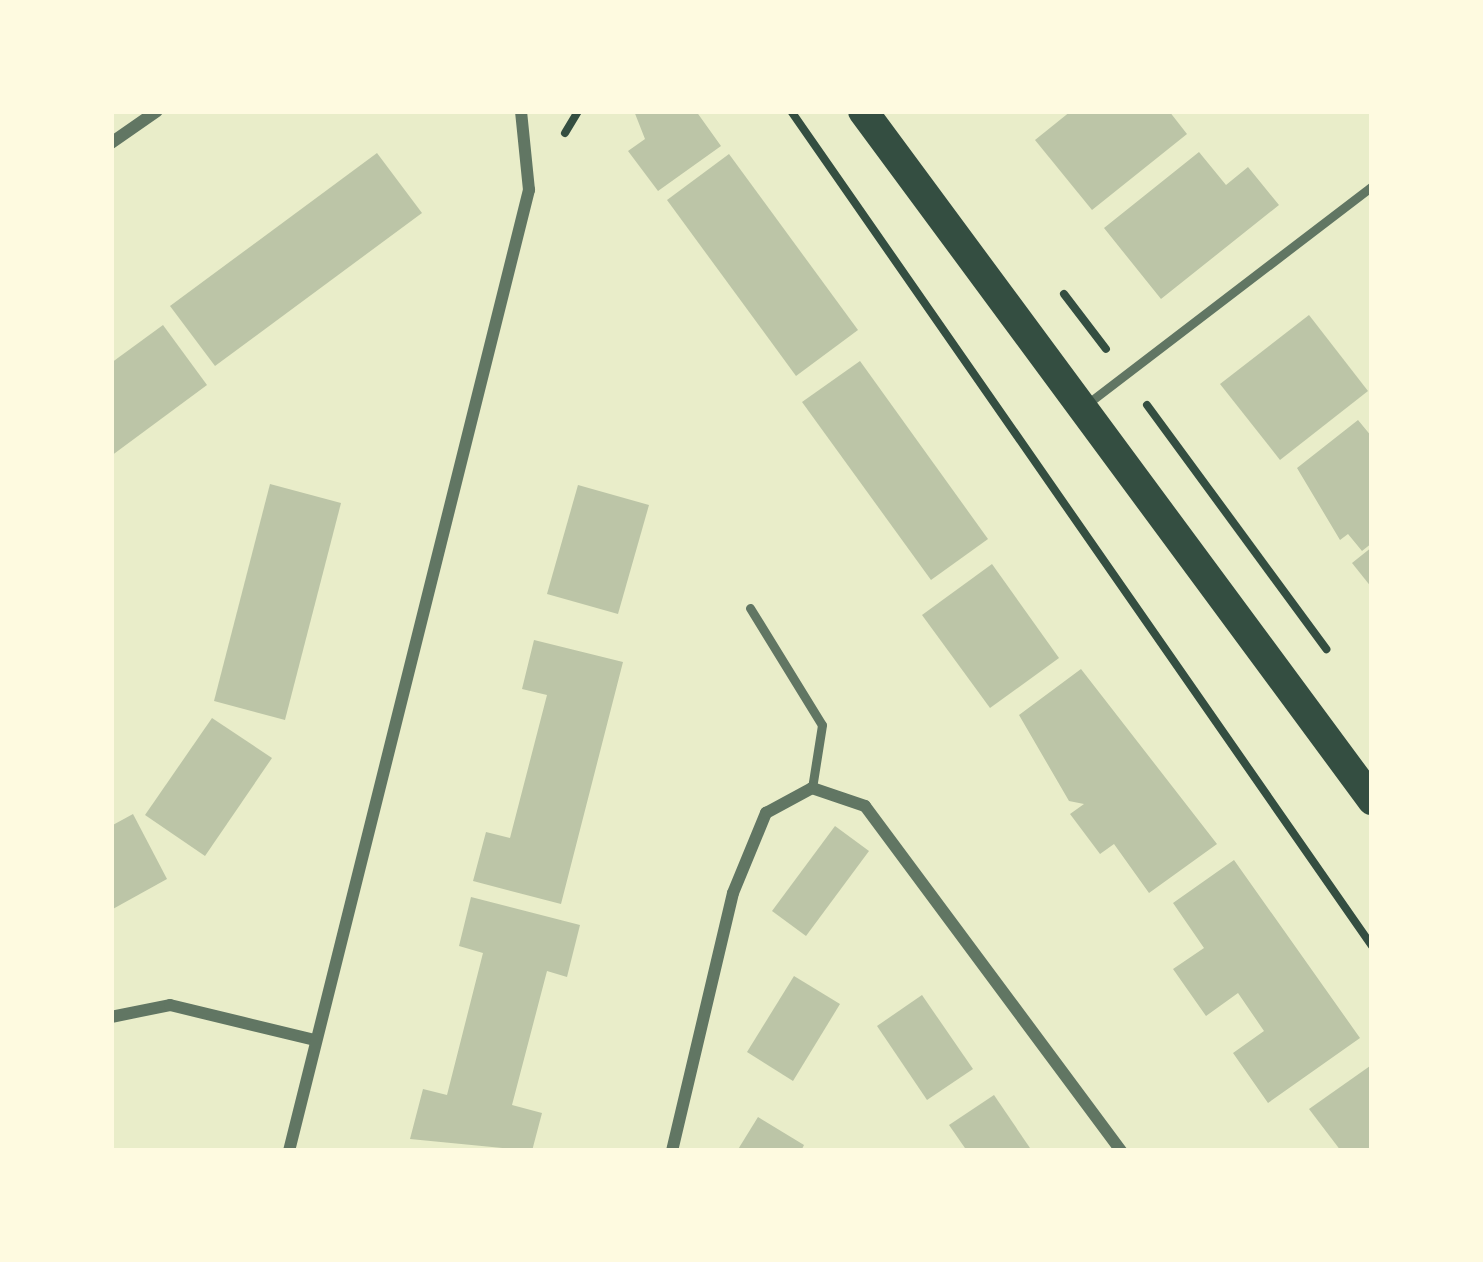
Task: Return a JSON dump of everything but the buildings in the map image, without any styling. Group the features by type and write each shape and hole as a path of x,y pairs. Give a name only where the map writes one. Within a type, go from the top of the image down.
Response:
{"main road":[{"path":"863,111 1372,800"}],"street":[{"path":"111,143 157,111"},
{"path":"289,1151 529,190 520,111"},
{"path":"672,1151 733,893 766,813 812,788 865,806 1121,1151"},
{"path":"111,1017 170,1005 315,1040"}],"lane":[{"path":"1083,407 1372,187"},
{"path":"750,608 822,725 812,788"}],"path":[{"path":"791,111 1048,467 1134,593 1147,631 1372,946"}]}
